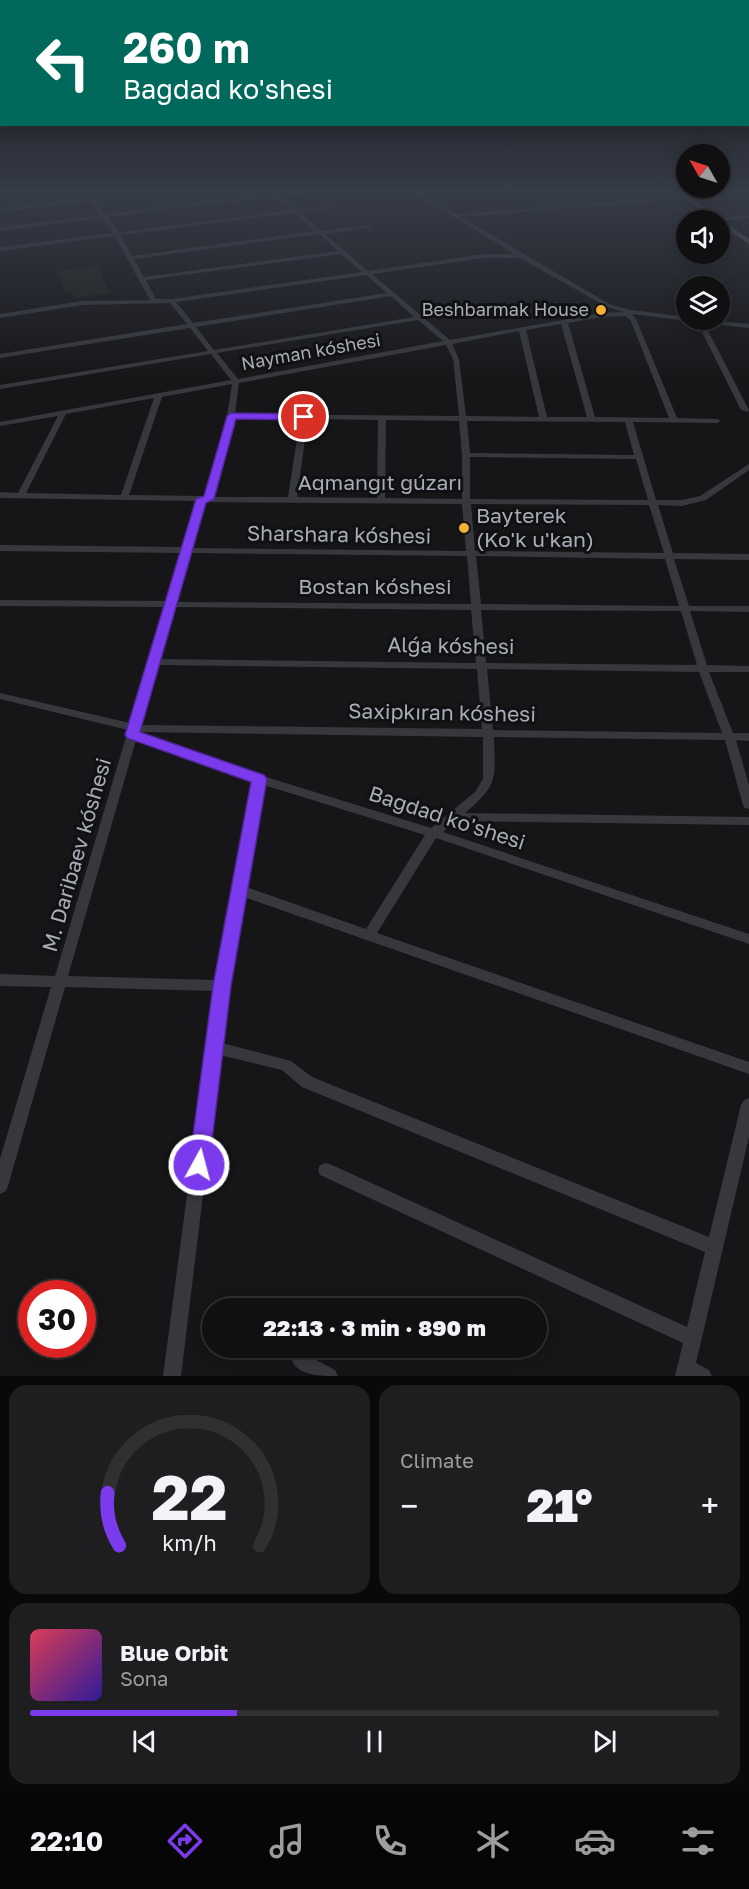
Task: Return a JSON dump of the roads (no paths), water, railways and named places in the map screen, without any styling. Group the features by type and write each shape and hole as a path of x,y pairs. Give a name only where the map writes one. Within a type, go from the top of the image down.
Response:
{"street":[{"path":"127,253 154,301"},
{"path":"130,258 166,253"},
{"path":"143,279 333,253"},
{"path":"343,253 448,342 456,359 466,455 466,501 488,733 489,779 479,795 433,832 369,935"},
{"path":"517,253 600,302 629,313 674,421"},
{"path":"0,316 82,303 172,302 484,256 522,256"},
{"path":"0,356 392,294"},
{"path":"172,302 236,381"},
{"name":"Nayman kóshesi","path":"0,424 602,315 629,313 676,318"},
{"path":"0,387 418,318"},
{"path":"564,322 592,420"},
{"path":"730,324 749,326"},
{"path":"522,329 544,420"},
{"path":"701,330 745,410"},
{"name":"M. Daribaev kóshesi","path":"0,1186 62,982 170,603 231,416 236,381"},
{"path":"124,498 159,395"},
{"path":"21,495 63,413"},
{"path":"231,416 717,421"},
{"path":"292,500 304,417"},
{"path":"381,501 382,418"},
{"path":"628,420 703,669 729,736 749,805"},
{"path":"466,455 639,457"},
{"name":"Aqmangıt gúzarı","path":"0,495 682,503 703,498 749,466"},
{"name":"Sharshara kóshesi","path":"0,549 749,557"},
{"name":"Bostan kóshesi","path":"0,603 749,609"},
{"name":"Alǵa kóshesi","path":"153,662 749,669"},
{"path":"0,696 133,731"},
{"name":"Saxipkıran kóshesi","path":"133,731 749,736"},
{"name":"Bagdad ko'shesi","path":"133,731 259,779 433,832 749,939"},
{"path":"172,1376 222,986 259,779"},
{"path":"453,817 749,821"},
{"path":"239,890 749,1068"},
{"path":"0,980 222,986"},
{"path":"214,1047 286,1065 307,1082 716,1248"},
{"path":"704,1376 685,1372 749,1105"},
{"path":"326,1170 693,1340"},
{"path":"301,1361 328,1376"}],"place":[{"name":"Beshbarmak House","path":"601,310"},
{"name":"Bayterek (Ko'k u'kan)","path":"464,528"}]}
